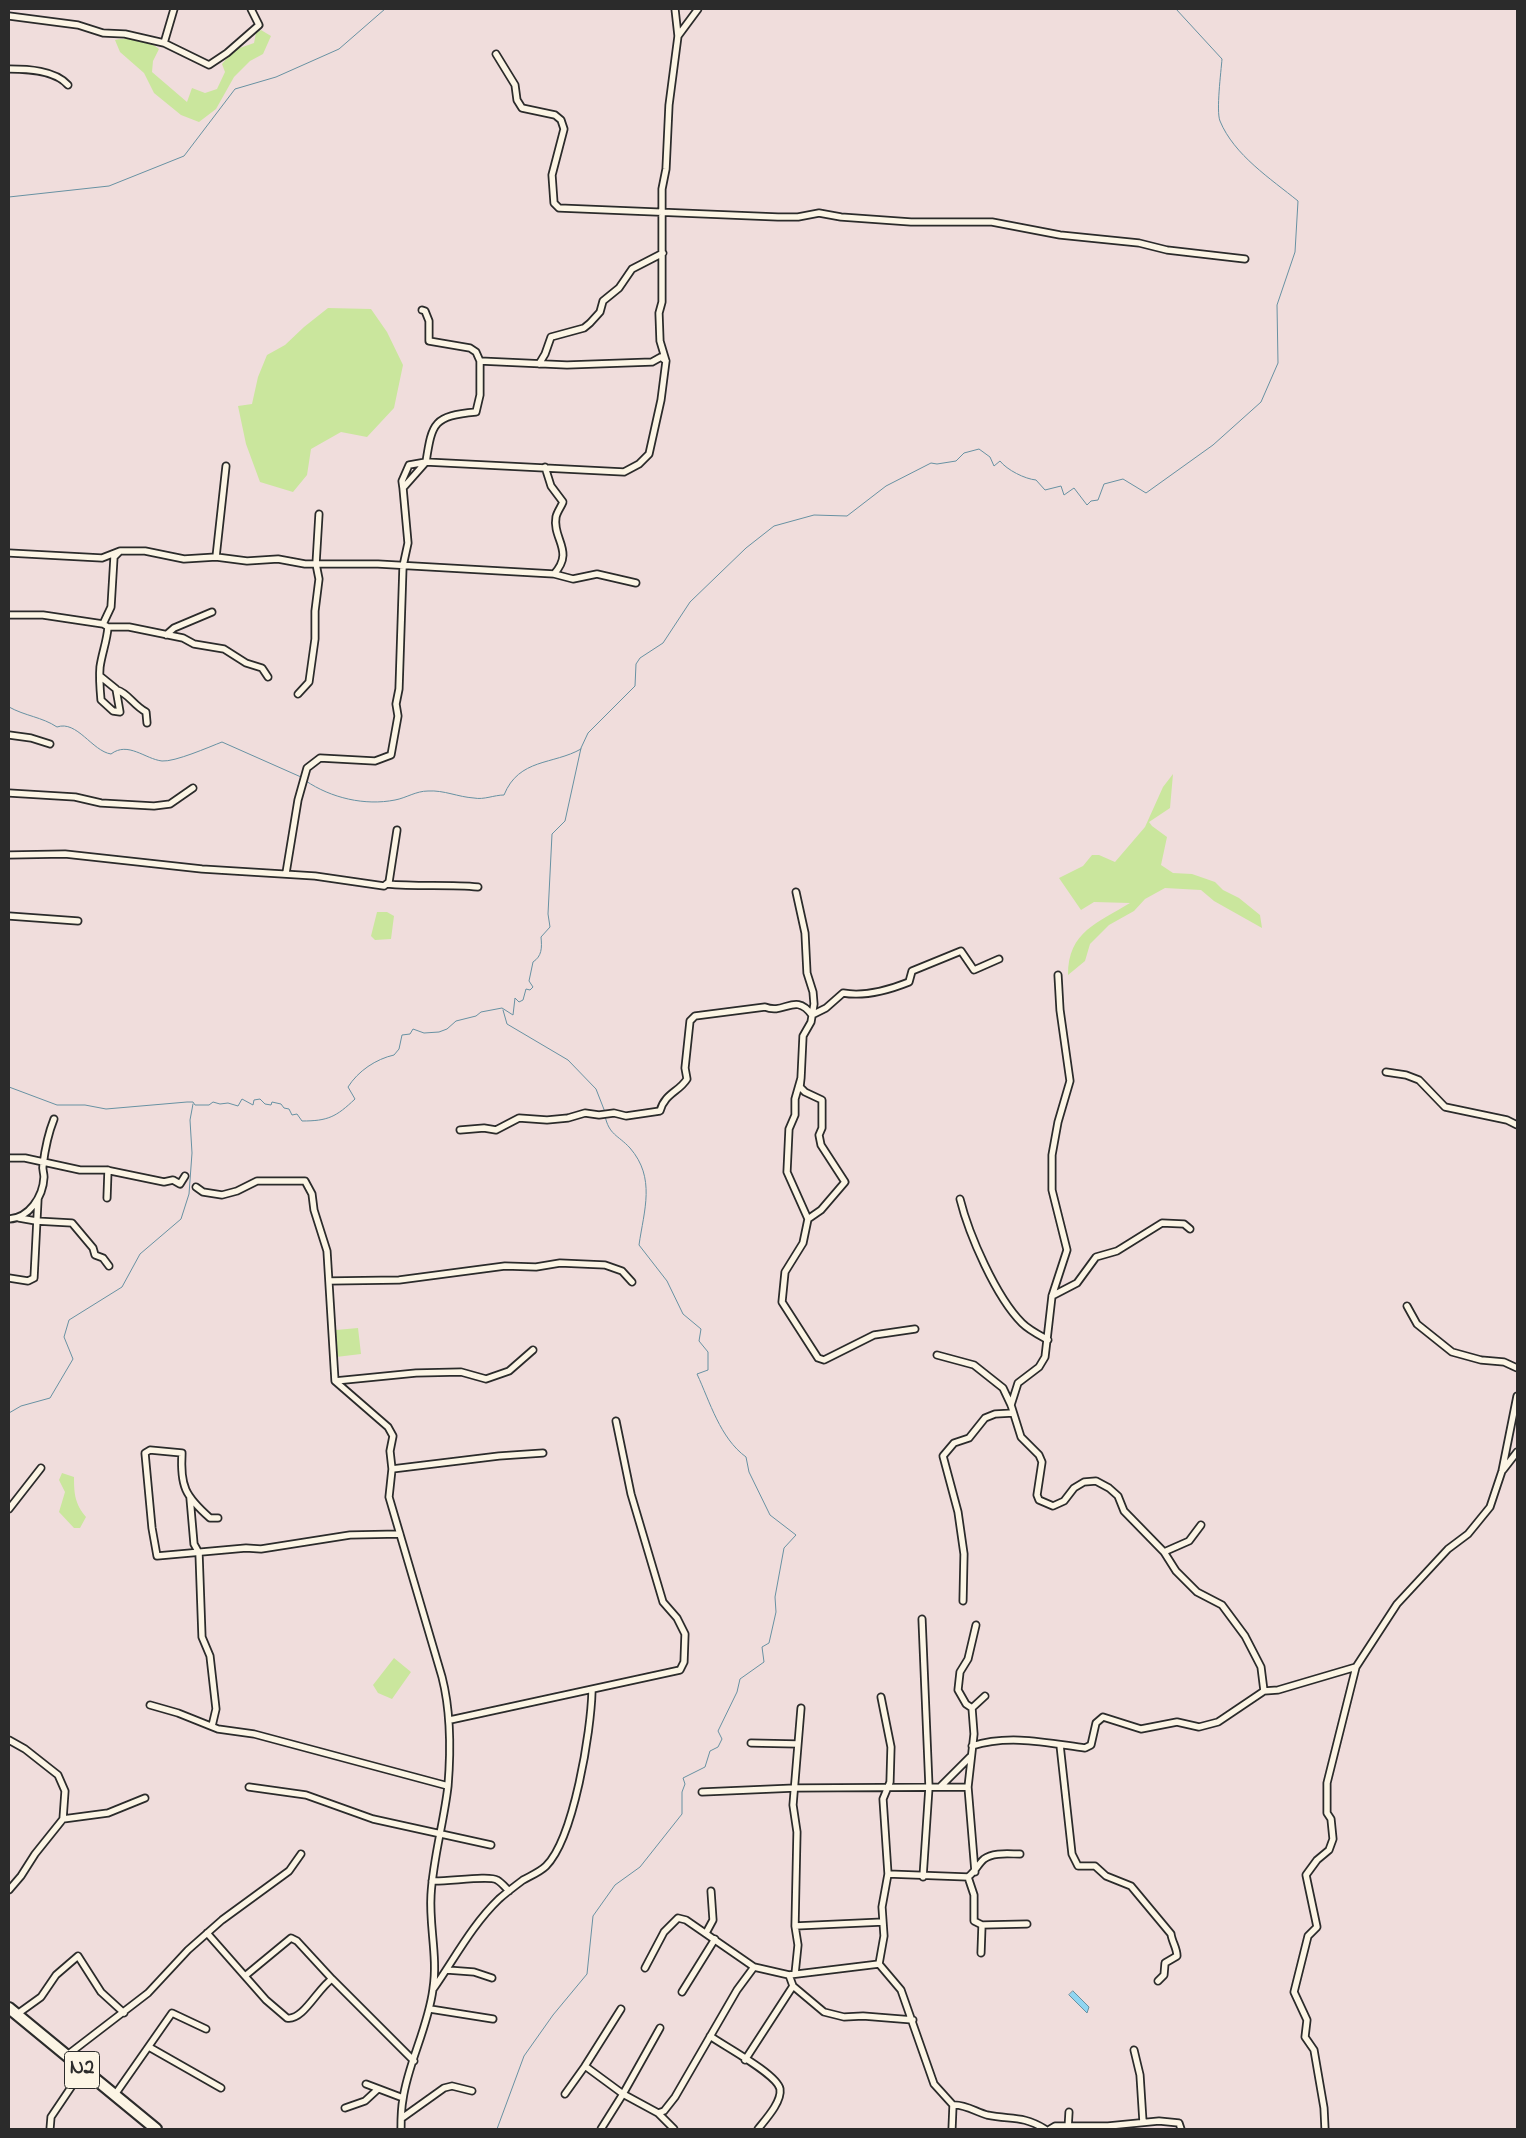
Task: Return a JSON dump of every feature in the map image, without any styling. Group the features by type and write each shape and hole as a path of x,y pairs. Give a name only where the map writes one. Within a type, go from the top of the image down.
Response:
{"highway":[{"name":"N2","path":"13,2012 150,2127"}],"street":[{"path":"164,43 174,9"},
{"path":"9,16 78,24 102,33 125,34 164,43 209,65 227,54 259,25 251,9"},
{"path":"286,873 298,800 307,768 320,758 375,761 391,755 398,716 396,704 399,689 402,566 408,543 402,481 409,465 426,462 624,472 639,464 649,454 662,400 666,361 660,341 659,313 662,302 664,214 662,189 666,169 669,105 678,36 675,9"},
{"path":"678,36 698,9"},
{"path":"496,54 515,85 517,100 522,108 555,115 561,120 564,129 552,175 554,203 559,208 664,214 798,217 819,213 840,217 911,222 992,222 1060,234 1139,243 1167,250 1245,259"},
{"path":"9,69 48,73 64,80 68,84"},
{"path":"539,364 546,354 551,337 584,328 600,312 603,301 619,288 632,269 663,253"},
{"path":"403,488 426,462 430,434 438,421 457,414 476,412 480,394 480,361 476,352 470,348 429,341 429,321 422,310"},
{"path":"480,361 539,364 652,362 661,358 666,361"},
{"path":"216,558 226,466"},
{"path":"545,467 551,486 562,502 556,518 564,554 562,566 554,574"},
{"path":"298,694 309,682 316,639 315,611 319,579 316,564 319,514"},
{"path":"117,690 120,712 113,711 103,704 101,700 100,676 105,625 111,607 114,557 120,550"},
{"path":"9,553 102,558 120,550 145,551 184,560 216,558 248,561 278,559 316,564 402,566 554,574 573,579 598,574 636,583"},
{"path":"166,635 174,628 212,612"},
{"path":"9,615 43,615 129,627 183,638 206,647 224,649 246,663 262,668 268,677"},
{"path":"100,676 117,690 126,694 131,703 146,712 147,723"},
{"path":"9,735 31,738 50,744"},
{"path":"9,793 75,797 101,803 154,806 170,804 193,788"},
{"path":"387,884 397,830"},
{"path":"9,855 65,854 202,869 286,873 379,885 422,887 449,884 478,887"},
{"path":"796,892 805,934 807,973 813,992 812,1015 803,1036 800,1087 822,1100 822,1128 819,1135 821,1145 845,1182 821,1210 808,1219"},
{"path":"9,916 78,921"},
{"path":"812,1015 826,1008 843,993 852,994 892,989 909,982 912,971 961,951 974,970 999,959"},
{"path":"1011,1405 1018,1383 1039,1367 1045,1357 1052,1296 1067,1250 1052,1190 1052,1155 1058,1122 1070,1081 1060,1010 1058,975"},
{"path":"460,1130 484,1128 496,1130 519,1118 547,1120 568,1118 585,1113 599,1115 614,1113 626,1116 660,1111 672,1091 687,1079 685,1068 690,1021 695,1016 766,1007 773,1010 796,1003 805,1006 812,1015"},
{"path":"1386,1072 1406,1075 1419,1080 1444,1107 1517,1124 1517,1117"},
{"path":"801,1078 794,1099 795,1115 789,1129 786,1172 808,1219 803,1243 785,1272 782,1302 818,1358 824,1360 874,1335 915,1329"},
{"path":"19,1218 31,1210 38,1195 44,1178 43,1162 48,1134 54,1119"},
{"path":"9,1158 25,1158 80,1170 108,1170 164,1182 173,1180 180,1184 185,1176"},
{"path":"107,1198 108,1170"},
{"path":"196,1187 203,1192 222,1194 237,1191 257,1181 305,1181 312,1194 314,1210 327,1251 334,1381 388,1427 393,1436 390,1451 392,1469 389,1497 442,1676 449,1705 450,1720 448,1786 431,1897 435,1954 434,1988 430,2008 403,2098 401,2129"},
{"path":"9,1278 28,1281 34,1278 33,1257 38,1232 36,1221 38,1195"},
{"path":"960,1199 978,1249 1006,1304 1023,1324 1048,1340"},
{"path":"9,1219 19,1218 72,1223 93,1248 95,1256 103,1258 109,1266"},
{"path":"1052,1296 1077,1283 1096,1257 1117,1251 1162,1223 1184,1224 1190,1229"},
{"path":"329,1281 399,1280 505,1266 536,1267 560,1263 605,1265 622,1271 632,1282"},
{"path":"1407,1306 1417,1324 1452,1352 1473,1358 1504,1362 1517,1368"},
{"path":"334,1381 416,1372 461,1372 486,1379 510,1371 532,1350"},
{"path":"937,1355 974,1365 986,1372 1003,1388 1011,1405 1021,1437 1039,1456 1042,1462 1037,1495 1038,1500 1053,1506 1064,1501 1079,1485 1096,1481 1118,1496 1124,1511 1164,1552 1176,1572 1197,1592 1222,1605 1245,1636 1261,1667 1264,1691"},
{"path":"1325,2129 1324,2108 1314,2050 1305,2037 1307,2020 1294,1992 1308,1936 1317,1927 1311,1901 1310,1885 1306,1875 1317,1860 1329,1850 1332,1839 1331,1819 1327,1813 1327,1783 1356,1667 1398,1604 1448,1549 1468,1534 1490,1508 1502,1471 1517,1396"},
{"path":"963,1601 964,1554 958,1512 943,1460 944,1452 954,1443 969,1438 985,1418 995,1414 1013,1414"},
{"path":"450,1720 592,1691 680,1670 684,1662 685,1634 677,1618 662,1602 631,1494 616,1420"},
{"path":"218,1518 210,1518 186,1493 183,1480 182,1453 150,1450 145,1453 152,1528 157,1556 246,1548 261,1549 350,1535 400,1534"},
{"path":"1502,1471 1517,1452"},
{"path":"392,1469 492,1456 543,1453"},
{"path":"9,1509 42,1468"},
{"path":"190,1498 194,1544 199,1553 202,1636 210,1656 216,1709 212,1726"},
{"path":"1164,1552 1189,1541 1201,1525"},
{"path":"922,1619 929,1787 923,1877"},
{"path":"972,1708 966,1704 958,1690 960,1672 968,1659 976,1625"},
{"path":"972,1746 987,1742 1036,1739 1060,1745 1085,1748 1091,1745 1096,1723 1103,1717 1141,1729 1177,1722 1199,1727 1218,1722 1264,1691 1278,1690 1356,1667"},
{"path":"434,1988 471,1931 509,1891 546,1866 565,1831 582,1769 591,1725 592,1691"},
{"path":"975,1872 968,1787 974,1734 972,1708 984,1696"},
{"path":"879,1964 884,1941 882,1907 888,1874 884,1799 890,1782 890,1742 881,1697"},
{"path":"150,1705 212,1726 254,1734 448,1786"},
{"path":"745,2060 793,1986 792,1975 798,1945 795,1926 797,1832 793,1805 801,1708"},
{"path":"9,1740 25,1749 58,1775 64,1791 63,1819 9,1890"},
{"path":"751,1743 797,1744"},
{"path":"1060,1745 1072,1854 1078,1866 1095,1866 1106,1876 1131,1886 1171,1934 1172,1942 1177,1950 1177,1956 1165,1963 1164,1975 1158,1981"},
{"path":"940,1787 970,1757"},
{"path":"249,1787 306,1795 373,1819 440,1832 491,1845"},
{"path":"702,1792 795,1788 968,1787"},
{"path":"63,1819 108,1812 146,1798"},
{"path":"66,2056 148,1993 207,1933 289,1871 301,1854"},
{"path":"888,1874 923,1877 968,1877 990,1855 1020,1854"},
{"path":"432,1881 464,1881 486,1877 498,1880 509,1891"},
{"path":"968,1877 974,1895 974,1921 982,1925 1027,1924"},
{"path":"706,1933 713,1920 711,1891"},
{"path":"644,1968 664,1932 678,1918 686,1920 754,1967 792,1975 879,1964"},
{"path":"795,1926 883,1922"},
{"path":"981,1953 982,1925"},
{"path":"207,1933 276,2010 287,2018 291,2019 307,2007 320,1988 332,1979"},
{"path":"245,1976 291,1938 297,1941 414,2062"},
{"path":"682,1992 715,1939"},
{"path":"13,2012 41,1998 56,1975 78,1956 101,1992 124,2013"},
{"path":"879,1964 901,1990 934,2084 953,2105 952,2129"},
{"path":"658,2113 664,2111 674,2097 736,1990 754,1967"},
{"path":"447,1970 474,1972 492,1978"},
{"path":"793,1986 824,2012 844,2017 863,2016 913,2020"},
{"path":"430,2008 493,2020"},
{"path":"566,2094 586,2066 621,2009"},
{"path":"114,2096 172,2013 206,2030"},
{"path":"601,2129 660,2028"},
{"path":"710,2036 771,2075 780,2088 775,2104 758,2129"},
{"path":"149,2047 221,2088"},
{"path":"1134,2050 1140,2075 1143,2122"},
{"path":"586,2066 623,2094 658,2113 674,2129"},
{"path":"50,2129 51,2117 82,2071"},
{"path":"366,2084 403,2098"},
{"path":"402,2118 444,2088 452,2086 472,2091"},
{"path":"345,2108 365,2101 378,2089"},
{"path":"953,2105 960,2105 990,2115 1019,2117 1045,2129"},
{"path":"1069,2112 1069,2128"},
{"path":"1050,2129 1055,2126 1108,2128 1143,2122 1179,2123 1181,2129"}],"green space":[{"path":"261,30 271,36 263,54 250,61 234,77 216,109 199,122 181,115 154,93 144,73 120,52 115,40 138,39 159,49 153,61 152,72 187,102 192,88 205,93 217,89 225,72 222,64 234,50 254,43 256,33"},
{"path":"328,308 371,309 387,332 403,365 394,408 367,437 341,432 311,449 307,475 293,492 260,482 246,444 238,406 252,404 258,377 267,355 285,345"},
{"path":"1173,774 1170,808 1149,822 1167,837 1161,865 1173,873 1192,874 1215,882 1223,890 1239,898 1260,915 1262,928 1214,901 1201,890 1165,888 1145,899 1134,911 1109,925 1090,944 1085,961 1068,975 1069,960 1079,938 1096,923 1130,903 1094,902 1081,910 1059,878 1083,866 1092,855 1099,855 1115,862 1145,827 1163,787"},
{"path":"377,912 387,912 394,916 391,939 375,940 371,936"},
{"path":"358,1328 361,1354 336,1357 336,1330"},
{"path":"62,1473 74,1477 76,1499 79,1508 86,1517 80,1528 74,1528 59,1512 65,1492 59,1480"},
{"path":"394,1658 411,1672 392,1699 378,1693 373,1685"}],"water":[{"path":"1073,1991 1089,2007 1087,2013 1069,1995"}],"waterway":[{"path":"9,197 109,186 184,156 235,89 276,77 339,49 385,9"},
{"path":"9,1087 57,1105 85,1105 106,1109 187,1102 193,1102 195,1105 209,1105 213,1102 238,1106 242,1099 253,1105 254,1100 260,1099 265,1104 271,1105 272,1102 281,1104 284,1108 289,1109 292,1115 297,1114 302,1121 325,1119 337,1114 355,1099 348,1087 352,1081 368,1066 394,1055 399,1049 402,1035 410,1034 413,1029 424,1033 439,1032 447,1029 456,1021 476,1016 481,1012 502,1008 513,1015 515,998 519,1002 523,1000 526,989 530,990 533,987 529,981 533,962 541,951 541,937 550,927 548,914 552,834 565,821 581,748 588,733 635,686 636,664 640,658 663,643 690,602 746,548 774,526 814,515 847,516 886,486 931,463 956,461 964,453 979,449 990,457 994,466 1000,461 1016,473 1036,480 1045,490 1061,486 1064,495 1074,488 1087,505 1091,501 1098,500 1104,484 1123,479 1146,493 1213,445 1261,402 1278,363 1277,305 1295,252 1298,201 1254,166 1234,145 1226,133 1220,121 1218,109 1222,59 1176,9"},
{"path":"9,707 57,727 71,728 97,748 111,754 117,750 124,749 156,760 168,761 222,742 301,777"},
{"path":"306,781 326,792 360,801 384,802 428,791 482,798 504,795 510,783 518,774 528,768 581,749"},
{"path":"503,1010 507,1024 568,1060 596,1089 605,1112"},
{"path":"9,1413 21,1406 50,1398 73,1359 64,1337 69,1320 122,1287 140,1254 181,1219 189,1194 192,1153 190,1120 193,1104"},
{"path":"497,2129 524,2056 553,2015 587,1974 593,1916 615,1885 640,1867 682,1814 682,1792 685,1784 683,1778 705,1767 710,1751 718,1747 722,1739 718,1731 737,1692 740,1679 764,1662 762,1647 769,1643 776,1612 775,1597 784,1548 796,1535 770,1515 749,1472 746,1457 729,1440 711,1408 697,1374 708,1370 708,1352 699,1341 701,1329 683,1314 667,1281 639,1245 646,1195 643,1171 638,1159 630,1148 609,1127 605,1116"}]}
